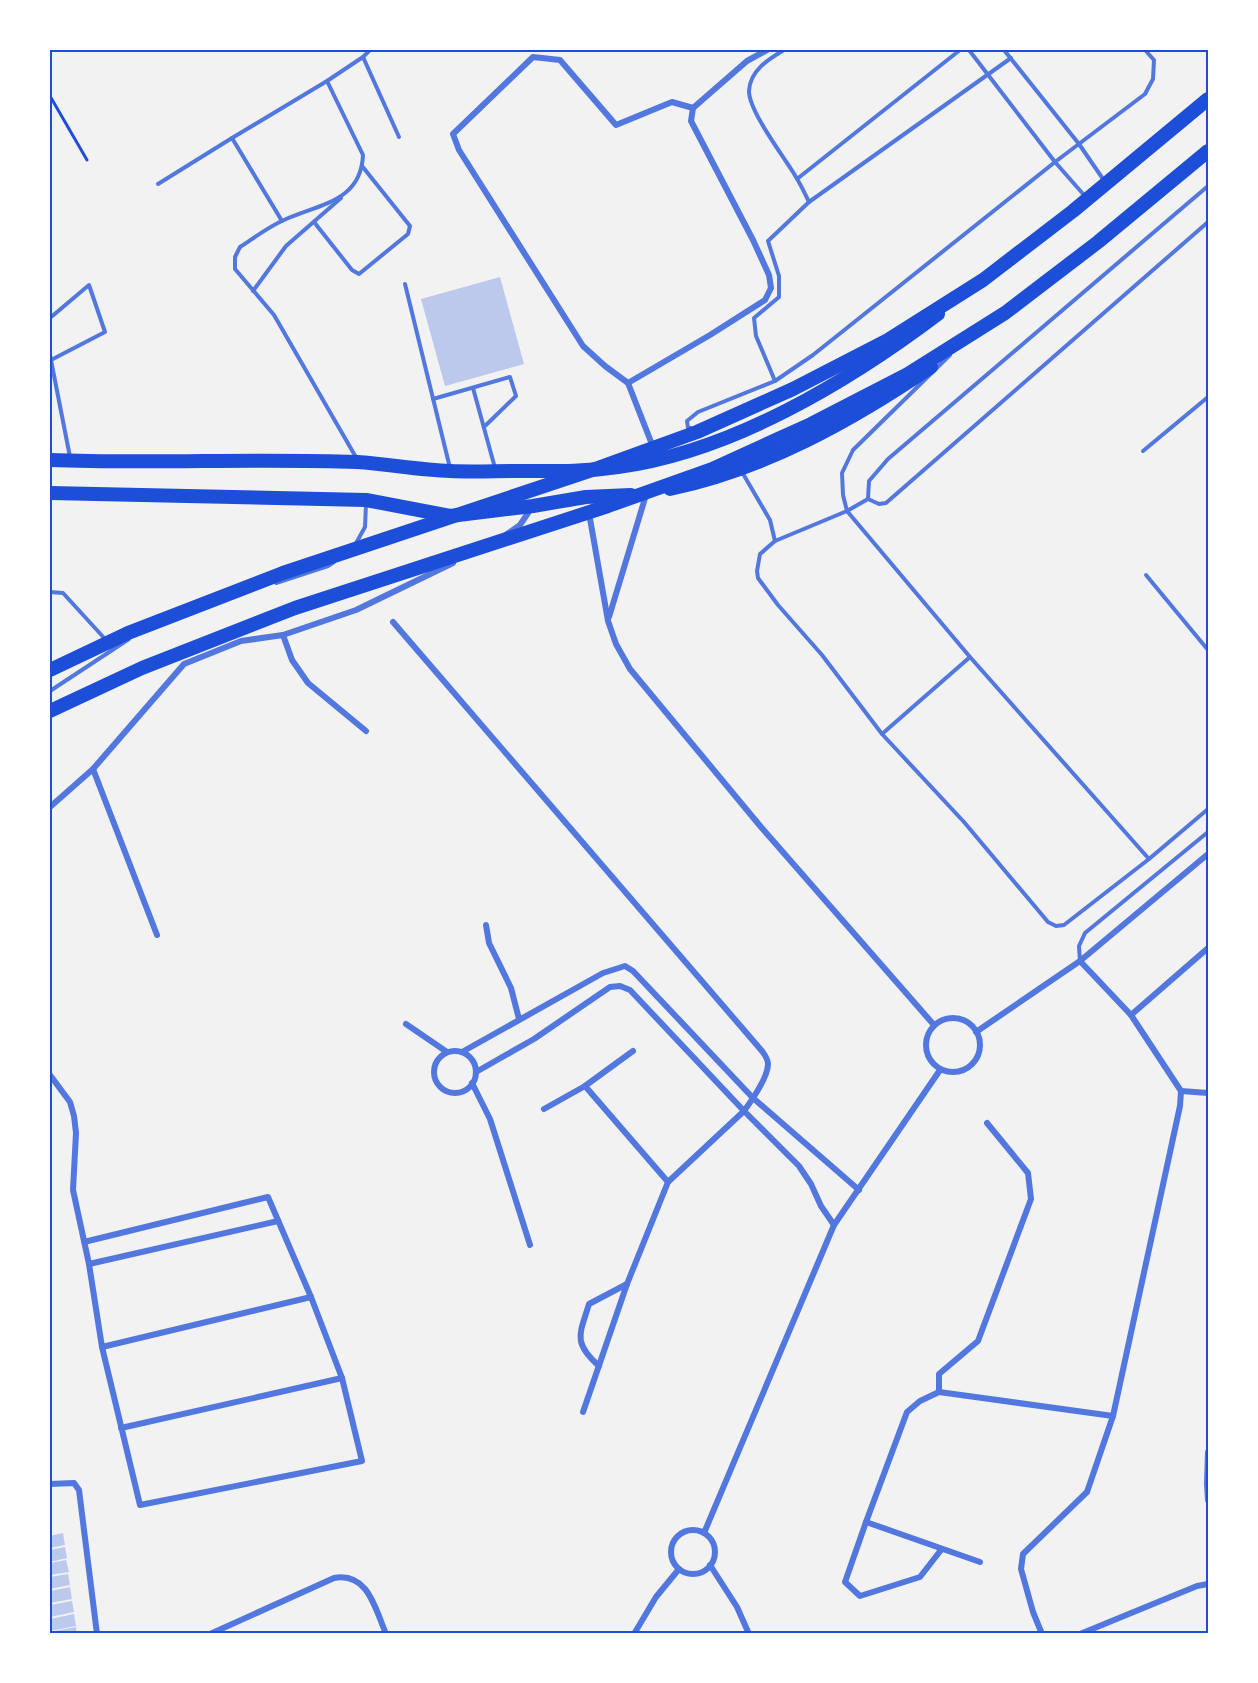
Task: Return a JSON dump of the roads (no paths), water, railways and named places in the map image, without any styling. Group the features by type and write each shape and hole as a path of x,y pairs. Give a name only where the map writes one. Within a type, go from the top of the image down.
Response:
{"highway":[{"path":"50,460 358,462 450,471 573,471 615,468 658,461 780,413 831,388 885,354 938,315 1209,94"},
{"path":"50,670 128,633 282,573 595,469 697,432 794,389 888,340 983,280 1073,211 1209,99"},
{"path":"50,493 366,500 450,516 586,497 646,494 741,470 786,451 847,420 905,385 953,352 1136,212 1209,152"},
{"path":"50,711 142,668 295,608 629,499 712,469 810,424 908,374 1005,313 1098,242 1209,152"}],"street":[{"path":"628,383 765,300 771,288 769,276 753,240 691,121 693,108 747,61 767,50"},
{"path":"658,461 628,383 583,346 459,150 453,135 533,57 560,60 616,125 672,102 693,108"},
{"path":"608,621 646,494"},
{"path":"586,497 608,621 616,644 630,669 761,827 934,1025"},
{"path":"50,807 93,769 184,664 241,641 283,635 356,610 506,535 520,525 533,506"},
{"path":"393,622 762,1051 768,1061 767,1069 744,1111 668,1182 627,1284 583,1412"},
{"path":"283,635 292,660 308,683 366,731"},
{"path":"93,769 157,935"},
{"path":"976,1032 1080,961 1209,854"},
{"path":"486,925 489,943 511,988 519,1019"},
{"path":"1131,1015 1209,948"},
{"path":"1042,1634 1033,1612 1021,1569 1023,1554 1087,1492 1113,1416 1180,1107 1181,1091 1131,1015 1080,961"},
{"path":"406,1024 447,1052 462,1052 603,973 625,966 633,971 753,1098 859,1190"},
{"path":"476,1072 534,1039 610,987 620,986 630,990 799,1166 834,1225"},
{"path":"957,1018 965,1021 976,1032 980,1041 975,1061 959,1072 940,1070 930,1061 925,1049 927,1036 934,1025 941,1020 957,1018"},
{"path":"544,1109 585,1086 633,1051"},
{"path":"447,1052 438,1060 434,1071 437,1083 452,1092 457,1092 463,1091 472,1083 476,1072 472,1059 462,1052"},
{"path":"704,1533 834,1225 940,1070"},
{"path":"50,1076 70,1102 74,1116 76,1133 73,1190 84,1242 89,1264 102,1347 140,1505 362,1461 342,1378 311,1297 268,1197 84,1242"},
{"path":"472,1083 490,1119 530,1245"},
{"path":"585,1086 668,1182"},
{"path":"1181,1091 1209,1093"},
{"path":"939,1392 939,1374 978,1341 1031,1199 1028,1173 987,1123"},
{"path":"89,1264 278,1221"},
{"path":"599,1366 586,1354 579,1339 589,1304 627,1284"},
{"path":"102,1347 311,1297"},
{"path":"121,1428 342,1378"},
{"path":"941,1550 920,1577 860,1596 845,1582 907,1412 920,1401 939,1392 1113,1416"},
{"path":"1209,1452 1207,1461 1209,1500"},
{"path":"50,1484 74,1483 79,1490 97,1634"},
{"path":"866,1522 980,1562"},
{"path":"688,1530 699,1530 704,1533 714,1545 715,1555 710,1565 696,1574 679,1569 671,1555 675,1539 688,1530"},
{"path":"710,1565 737,1607 749,1634"},
{"path":"634,1634 656,1597 679,1569"},
{"path":"210,1634 334,1578 346,1576 365,1586 386,1634"},
{"path":"1080,1634 1197,1586 1209,1584"}],"lane":[{"path":"158,184 327,81 370,50"},
{"path":"784,50 766,61 757,70 749,91 756,112 809,202"},
{"path":"797,179 960,50"},
{"path":"969,50 1055,162 1084,195"},
{"path":"1004,50 1079,144 1103,179"},
{"path":"707,432 688,428 687,421 698,412 775,381 813,355 1055,162 1145,94 1153,79 1154,60 1145,50"},
{"path":"363,57 399,137"},
{"path":"775,381 756,336 754,318 779,297 779,276 768,241 809,202 1011,58"},
{"path":"253,291 286,246 353,187 362,166 363,155 327,81"},
{"path":"232,138 282,221"},
{"path":"314,222 352,270 359,274 408,234 410,226 362,166"},
{"path":"868,499 869,481 888,459 1209,186"},
{"path":"344,196 282,221 240,247 237,252 235,269 274,315 358,462"},
{"path":"868,499 879,504 886,502 1209,222"},
{"path":"50,318 88,285 105,332 50,358 70,460"},
{"path":"405,285 450,471"},
{"path":"953,352 853,450 842,473 843,495 847,511 970,657 1149,859"},
{"path":"433,399 510,377 516,396 484,427"},
{"path":"473,388 495,471"},
{"path":"1143,451 1209,397"},
{"path":"741,470 770,520 775,541"},
{"path":"868,499 847,511 775,541 760,554 758,578 778,605 822,655 882,734 964,822 1051,924 1059,926 1069,921 1209,809"},
{"path":"275,583 328,566 353,550 365,527 366,500"},
{"path":"1146,575 1209,650"},
{"path":"50,691 130,638 222,600 264,586"},
{"path":"50,591 63,593 114,649"},
{"path":"882,734 970,657"},
{"path":"1080,961 1079,946 1085,933 1209,832"}]}
